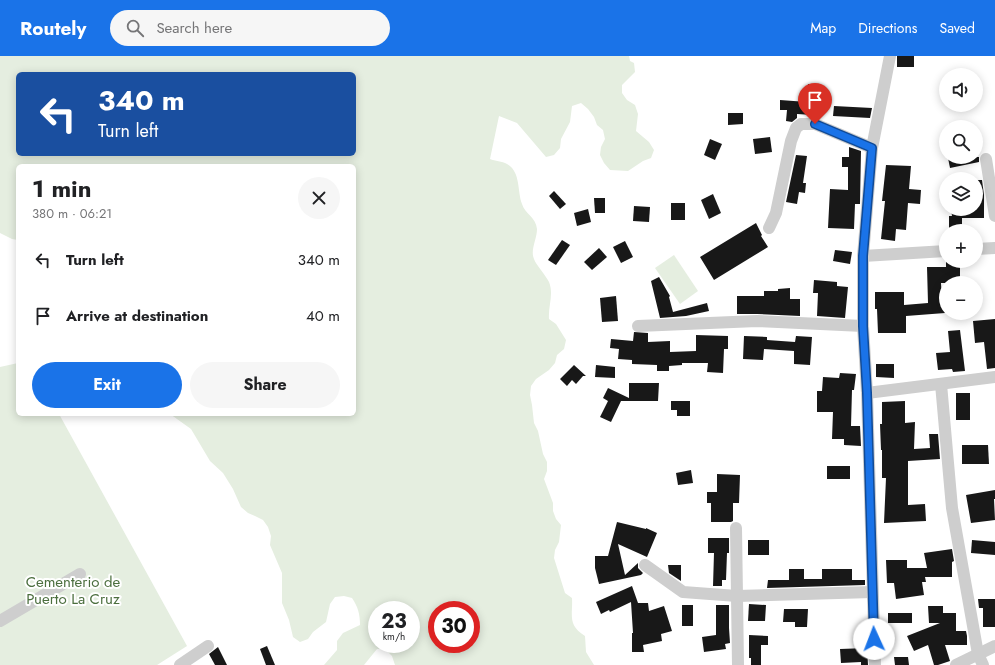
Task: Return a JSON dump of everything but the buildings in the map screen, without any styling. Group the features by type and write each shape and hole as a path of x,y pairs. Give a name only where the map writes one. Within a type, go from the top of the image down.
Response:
{"street":[{"path":"875,665 867,393 863,326 863,256 872,148 890,56"},
{"path":"769,228 776,213 791,141 796,128 801,124 815,124 872,148"},
{"path":"986,159 995,216"},
{"path":"983,249 995,248"},
{"path":"863,256 939,251"},
{"path":"638,326 757,321 863,326"},
{"path":"867,393 995,377"},
{"path":"941,384 952,508 980,660"},
{"path":"736,528 738,665"},
{"path":"645,565 682,592 737,596 872,592"},
{"path":"0,621 80,574"},
{"path":"180,665 208,646"},
{"path":"956,665 980,660 995,646"}],"green space":[{"path":"0,56 629,56 630,61 634,63 635,72 622,85 622,93 627,100 635,105 638,114 636,131 649,142 654,150 651,158 643,161 628,171 610,170 600,155 601,147 605,139 603,130 597,125 594,117 588,109 581,103 572,106 570,122 561,139 560,148 554,155 546,157 517,123 499,116 490,159 507,164 515,172 523,207 535,221 537,229 533,256 549,282 551,296 549,319 556,324 566,340 564,349 557,355 555,363 549,370 536,379 531,386 530,395 534,423 538,431 543,454 547,462 547,471 544,479 553,503 553,511 556,519 561,525 559,542 555,550 554,558 565,593 572,598 573,624 579,632 585,636 586,652 594,665 395,665 392,656 389,653 420,653 420,601 368,601 368,653 374,653 364,665 324,665 337,650 337,641 343,633 360,625 360,617 354,601 352,598 344,596 335,597 330,604 326,622 313,632 308,639 300,642 293,637 289,620 282,603 282,573 270,545 271,536 268,527 263,520 248,513 241,507 233,489 223,473 210,461 191,429 173,416 356,416 356,164 16,164 16,240 0,233"},
{"path":"674,255 698,291 680,304 655,268"},
{"name":"Cementerio de Puerto La Cruz","path":"16,363 16,416 60,416 187,646 157,665 0,665 0,367"}],"route":[{"path":"815,124 872,148 863,256 863,326 867,393 874,639"}]}
